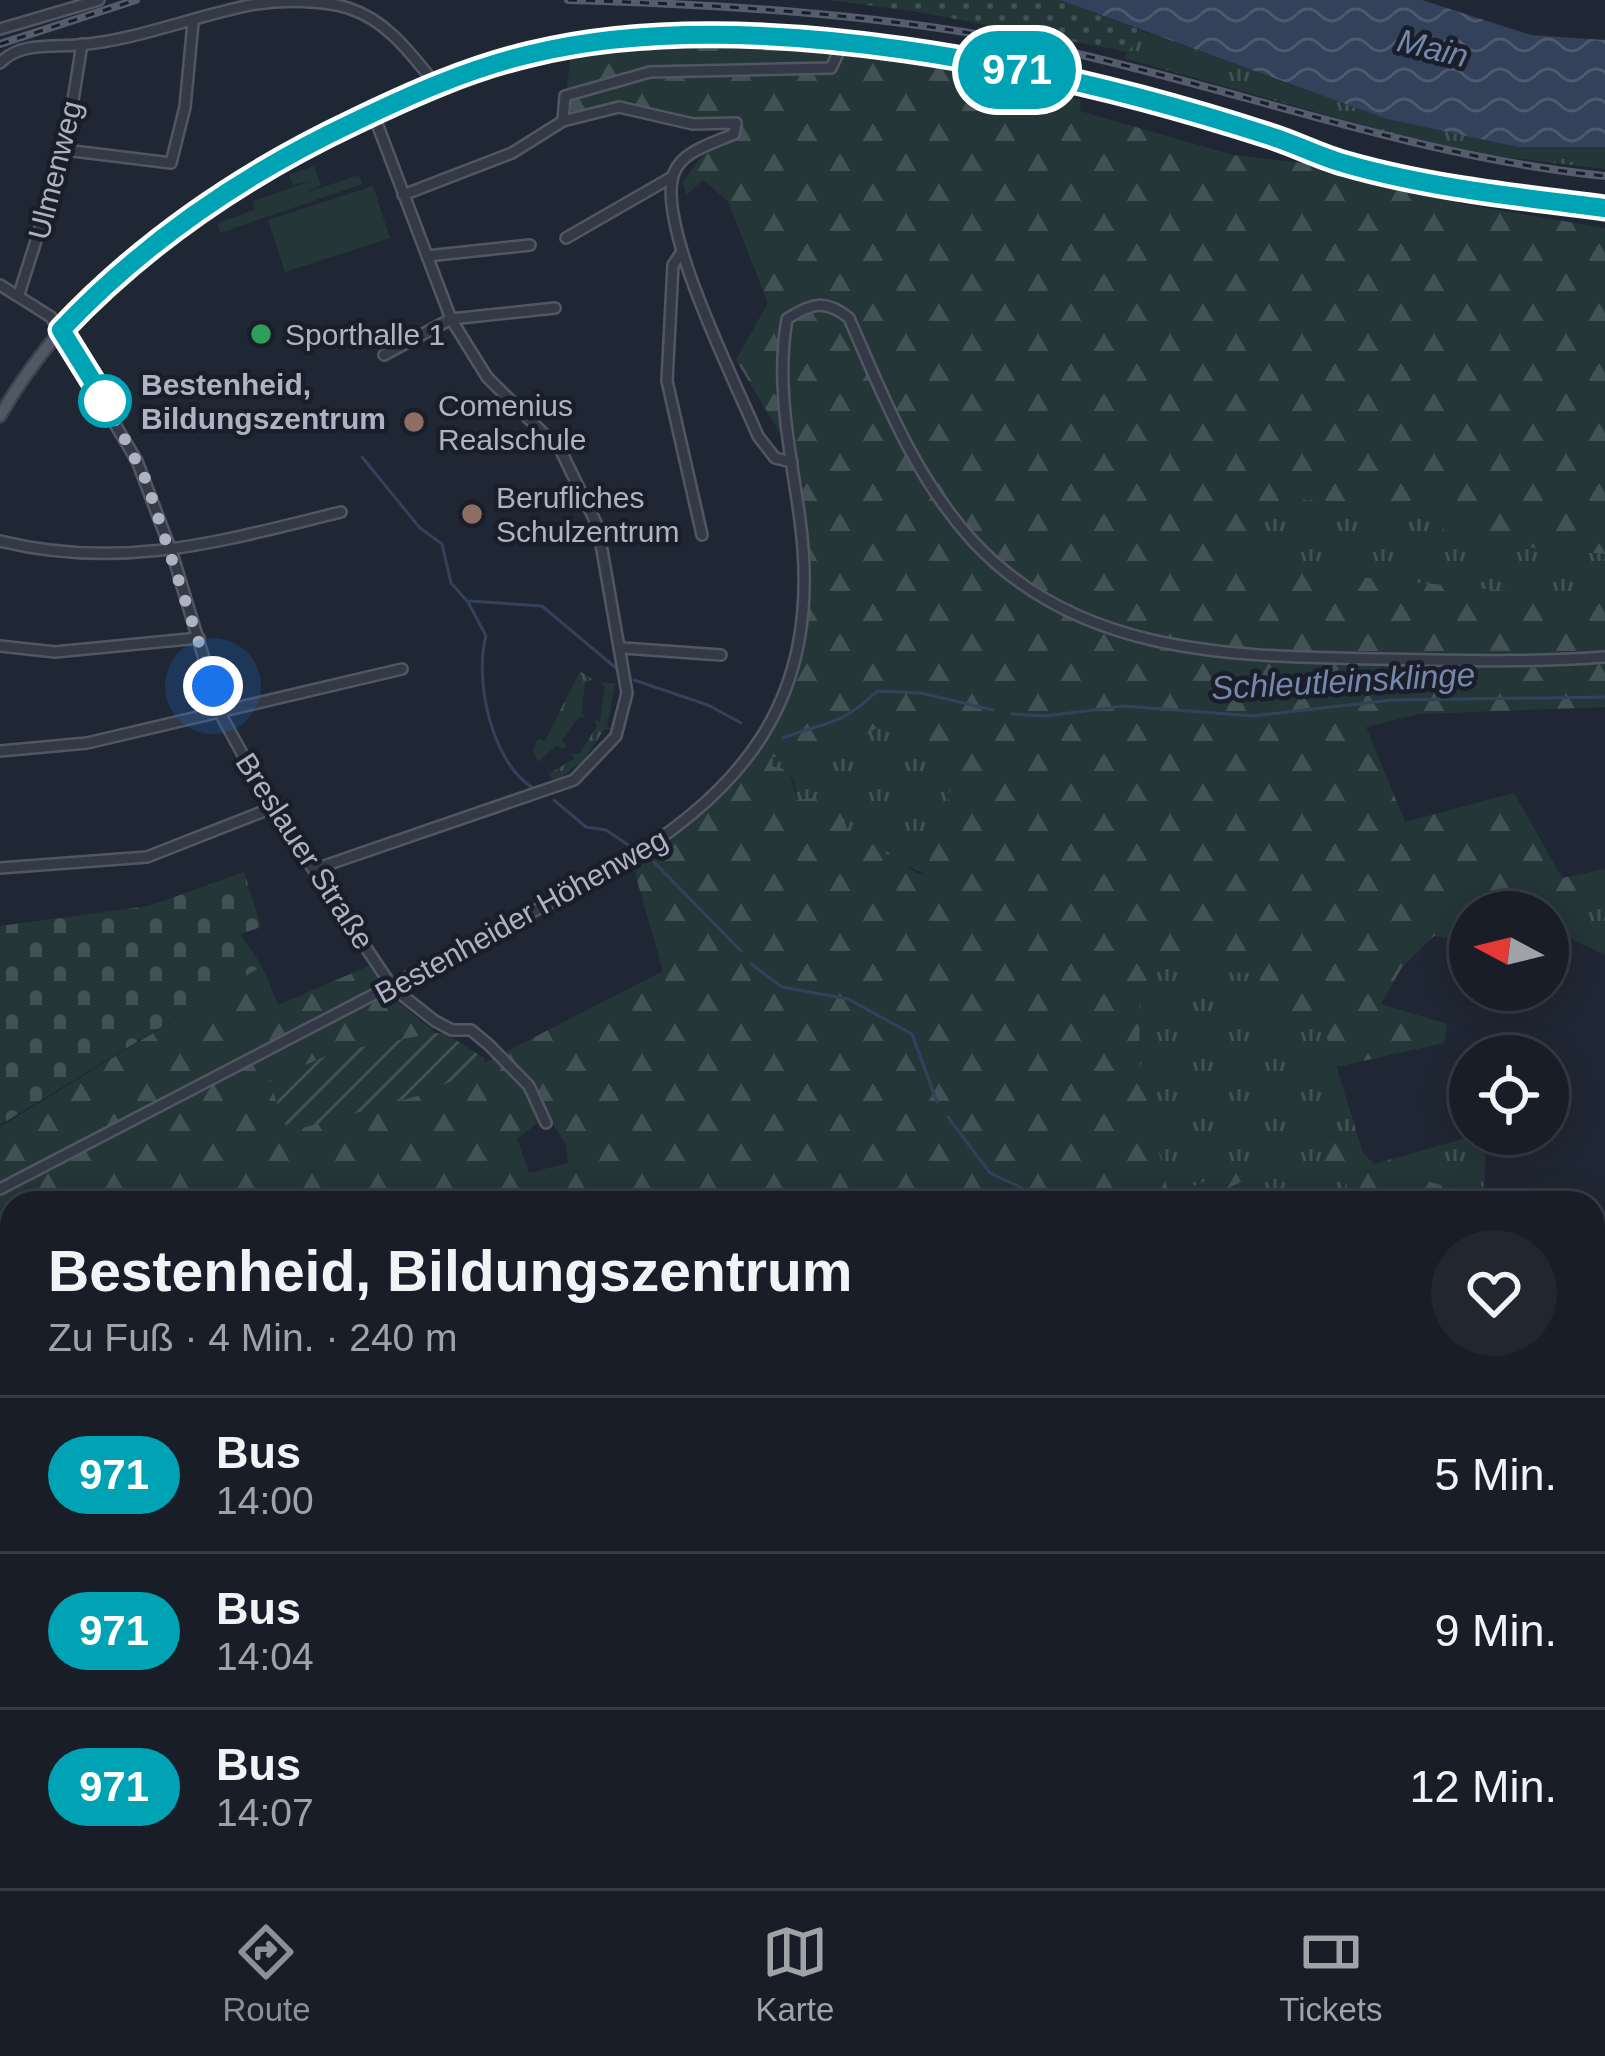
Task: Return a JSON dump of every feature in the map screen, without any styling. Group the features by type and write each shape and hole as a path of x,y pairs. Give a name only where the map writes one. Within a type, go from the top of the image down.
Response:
{"main road":[{"path":"0,416 61,330 128,263 264,167 436,85 530,54 688,34 842,45 998,65 1269,135 1345,164 1432,183 1605,208"}],"street":[{"path":"0,28 99,0"},
{"path":"0,63 33,46 82,44 193,23 258,4 349,8 404,45 436,85"},
{"path":"65,150 171,163 185,106 193,23"},
{"name":"Ulmenweg","path":"20,294 65,150 82,44"},
{"path":"563,121 566,96 650,72 832,68 842,45"},
{"path":"404,195 512,153 563,121 619,107 693,124 736,123 734,134 682,158 672,177 566,238"},
{"path":"315,869 582,776 616,736 627,692 623,647 598,526 561,451 487,377 451,319 373,113"},
{"path":"672,177 681,253 758,436 775,458 792,462"},
{"path":"427,256 530,245"},
{"path":"681,253 673,265 668,381 702,535"},
{"name":"Breslauer Straße","path":"0,285 20,294 61,330 146,480 221,715 272,808 393,988 435,1021 452,1030 471,1030 488,1045 529,1086 545,1123"},
{"name":"Bestenheider Höhenweg","path":"0,1189 393,988 667,839 729,782 774,719 802,641 806,587 780,378 787,319 810,304 831,304 848,318 905,447 965,532 1033,590 1077,616 1136,639 1235,656 1537,662 1605,657"},
{"path":"384,355 451,319 555,308"},
{"path":"0,541 45,552 172,553 341,512"},
{"path":"0,646 55,652 199,638"},
{"path":"623,647 721,655"},
{"name":"Breslauer Straße","path":"221,715 401,669"},
{"path":"0,751 87,743 221,715"},
{"path":"0,868 147,857 272,808"}],"green space":[{"path":"828,0 1060,0 1143,31 1128,52 919,12"},
{"path":"1143,31 1387,119 1518,147 1605,147 1605,169 1455,151 1124,58"},
{"path":"711,32 998,65 991,96 1026,103 1030,88 1081,100 1080,111 1233,155 1311,164 1461,204 1605,228 1605,554 1442,540 1444,511 1288,498 1255,514 1251,567 1605,600 1605,707 1419,714 1366,727 1405,822 1514,793 1562,878 1605,869 1605,897 1569,902 1569,891 1449,891 1449,938 1434,936 1402,967 1381,1004 1447,1024 1444,1043 1336,1067 1321,1020 1257,1023 1260,973 1215,972 1216,954 1158,956 1139,1007 1140,1069 1168,1191 0,1191 0,1127 262,966 278,1005 371,965 395,1000 436,1033 335,1052 422,1095 663,971 631,859 667,839 729,782 774,719 802,641 806,587 790,450 736,360 768,303 728,201 703,180 686,195 683,182 709,146 738,129 619,107 563,121 572,46","holes":["902,711 920,721 926,742 957,771 924,873 918,874 847,828 834,796 797,800 789,770 771,766 773,757 831,758","541,1120 550,1120 566,1144 568,1163 529,1173 517,1139"]},
{"path":"314,166 321,185 302,194 359,175 362,184 220,233 217,223 255,210 253,201 311,181 293,185 289,175"},
{"path":"373,186 390,238 285,272 268,220"},
{"path":"1288,498 1445,511 1443,540 1605,554 1605,600 1250,568 1255,514"},
{"path":"580,671 592,679 585,684 581,714 586,716 578,718 562,740 567,746 557,745 538,762 533,750 538,739 545,741"},
{"path":"600,682 621,684 615,685 607,726 612,729 604,730 584,759 585,767 580,763 554,783 547,770 550,773 574,759 571,754 580,753 597,726 594,720 600,721 605,687"},
{"path":"902,710 920,721 926,742 957,770 924,873 895,862 797,800 792,776 770,766 773,756 831,758"},
{"path":"244,872 261,927 240,934 262,966 0,1125 0,926 149,906"},
{"path":"1605,897 1605,955 1569,938 1569,902"},
{"path":"1217,954 1215,971 1260,973 1322,1020 1363,1153 1374,1164 1449,1143 1449,1155 1486,1155 1483,1191 1461,1191 1353,1159 1353,1139 1325,1137 1322,1178 1343,1176 1349,1191 1222,1191 1244,1180 1237,1168 1183,1191 1168,1191 1140,1069 1139,1007 1158,956"},
{"path":"445,1033 484,1058 485,1066 421,1095 288,1132 269,1081 335,1052"},
{"path":"1324,1137 1354,1139 1353,1159 1461,1191 1349,1191 1343,1176 1322,1179"},
{"path":"1237,1168 1245,1180 1222,1191 1181,1191"}],"water":[{"name":"Main","path":"1060,0 1422,0 1531,35 1605,40 1605,147 1518,147 1387,119"}],"waterway":[{"path":"362,457 420,528 442,544 451,583 468,602 486,636 485,697 497,741 519,776 533,788"},
{"name":"Schleutleinsklinge","path":"470,601 542,606 616,668"},
{"name":"Schleutleinsklinge","path":"634,680 708,705 741,723"},
{"name":"Schleutleinsklinge","path":"783,738 843,717 877,691 921,693 993,710"},
{"name":"Schleutleinsklinge","path":"1012,714 1046,716 1124,706 1253,716 1392,700 1605,697"},
{"path":"554,800 586,827 606,830 634,849"},
{"path":"654,862 741,951"},
{"path":"751,964 782,987 848,999 912,1034 937,1102"},
{"path":"948,1117 990,1173 1025,1191"}],"railway":[{"path":"0,44 136,0"},
{"path":"568,0 818,14 1003,39 1133,67 1400,139 1605,176"}],"bus line":[{"name":"971","path":"105,401 61,330 98,290 170,231 264,167 347,125 436,85 530,54 578,45 710,32 998,65 1269,135 1345,164 1432,183 1605,208"}],"place":[{"name":"Sporthalle 1","path":"261,334"},
{"name":"Bestenheid, Bildungszentrum","path":"105,401"},
{"name":"Comenius Realschule","path":"414,422"},
{"name":"Berufliches Schulzentrum","path":"472,514"}],"route":[{"path":"105,401 146,480 213,686"}]}
